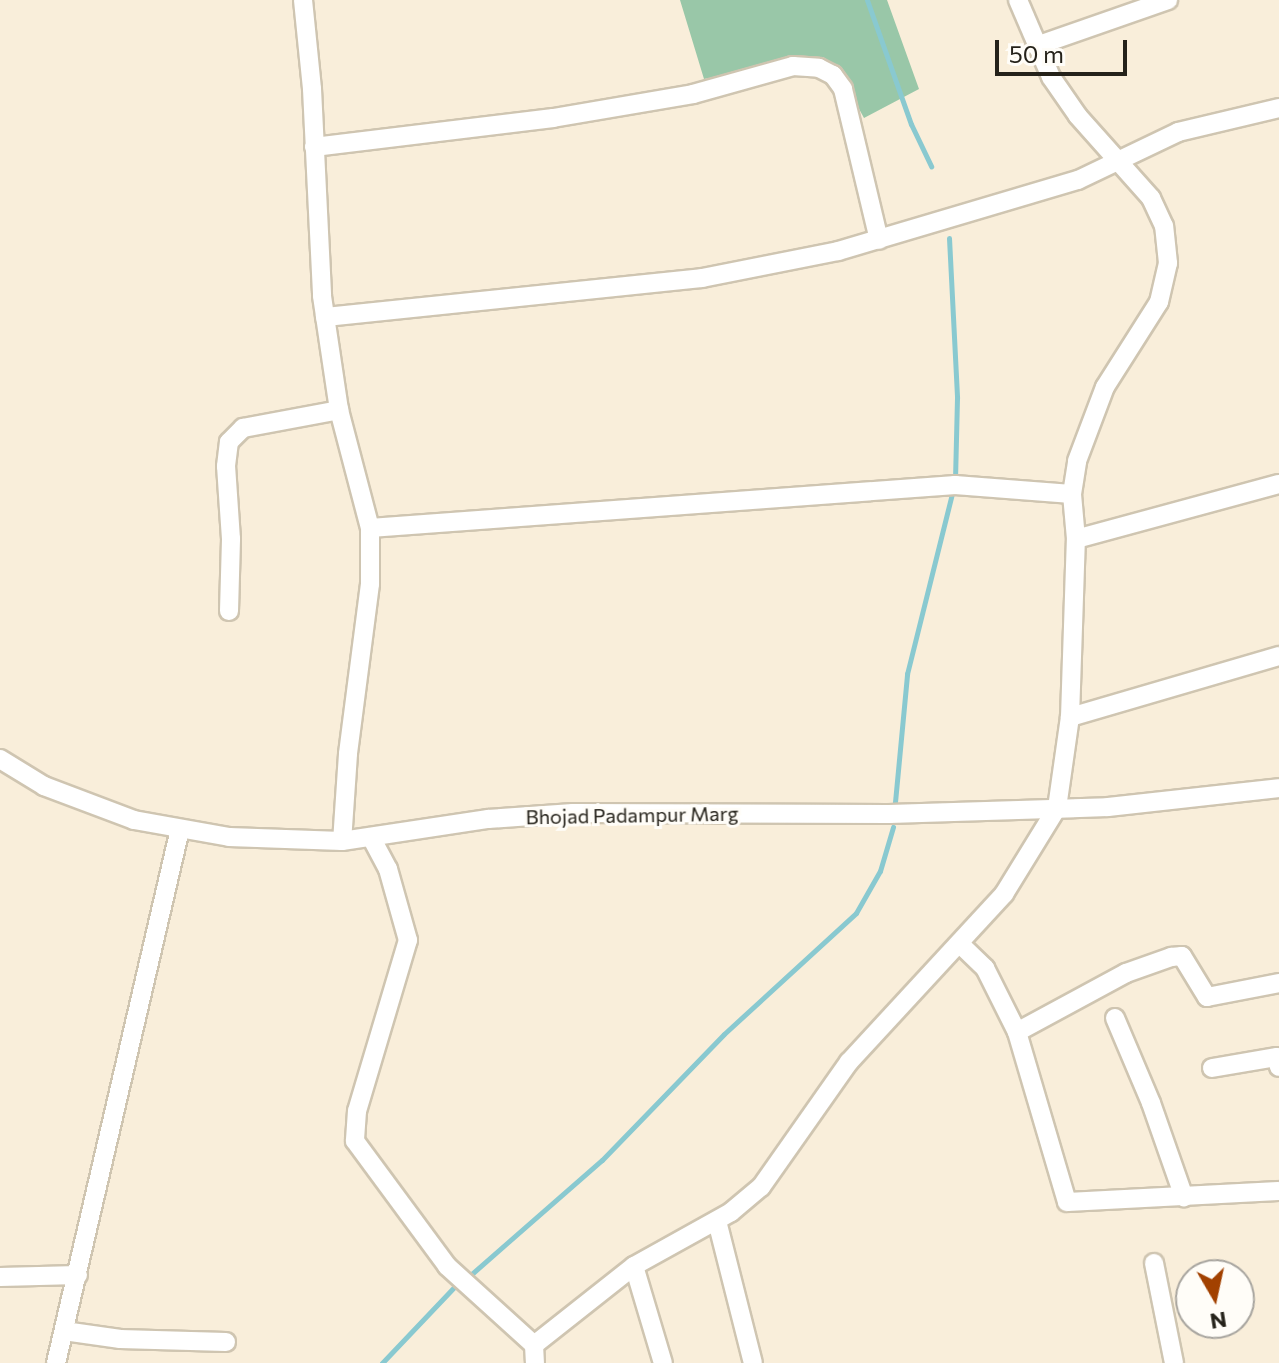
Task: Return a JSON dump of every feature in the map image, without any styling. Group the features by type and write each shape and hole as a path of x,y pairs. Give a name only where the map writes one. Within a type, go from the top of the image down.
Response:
{"street":[{"path":"303,0 325,317 339,410 370,528 370,584 348,754 342,841"},
{"path":"372,839 388,869 408,940 357,1111 355,1141 447,1266 534,1354 634,1266 717,1221 761,1187 849,1062 1004,894 1057,808 1070,717 1076,539 1072,494 1077,461 1105,387 1159,302 1168,263 1164,226 1151,198 1121,160 1078,116 1036,46 1018,0"},
{"path":"1036,46 1168,0"},
{"path":"314,147 553,118 693,94 793,66 819,68 833,75 843,89 879,240"},
{"path":"325,317 702,278 879,240 1078,180 1178,132 1279,108"},
{"path":"229,611 231,539 226,466 229,442 243,428 339,410"},
{"path":"370,528 940,485 1033,488 1072,494"},
{"path":"1076,539 1277,485 1279,505"},
{"path":"1070,717 1279,656"},
{"name":"Bhojad Padampur Marg","path":"0,759 44,786 134,820 229,837 342,841 372,839 488,819 573,813 889,814 1108,807 1279,788"},
{"path":"56,1363 180,829"},
{"path":"960,944 985,968 1017,1032 1067,1202 1279,1191"},
{"path":"1017,1032 1126,973 1171,957 1182,956 1207,997 1279,983"},
{"path":"1115,1018 1151,1103 1184,1197"},
{"path":"1212,1068 1277,1057 1279,1067"},
{"path":"717,1221 753,1363"},
{"path":"1154,1263 1174,1363"},
{"path":"634,1266 663,1363"},
{"path":"0,1277 78,1275"},
{"path":"64,1331 120,1339 226,1342"}],"green space":[{"path":"680,0 887,0 919,89 864,118 837,69 823,57 704,79"}],"waterway":[{"path":"867,0 911,124 931,166"},
{"path":"949,238 957,398 955,480"},
{"path":"895,802 907,674 953,490"},
{"path":"467,1278 602,1160 724,1034 856,913 880,871 893,827"},
{"path":"382,1363 458,1283"}]}
